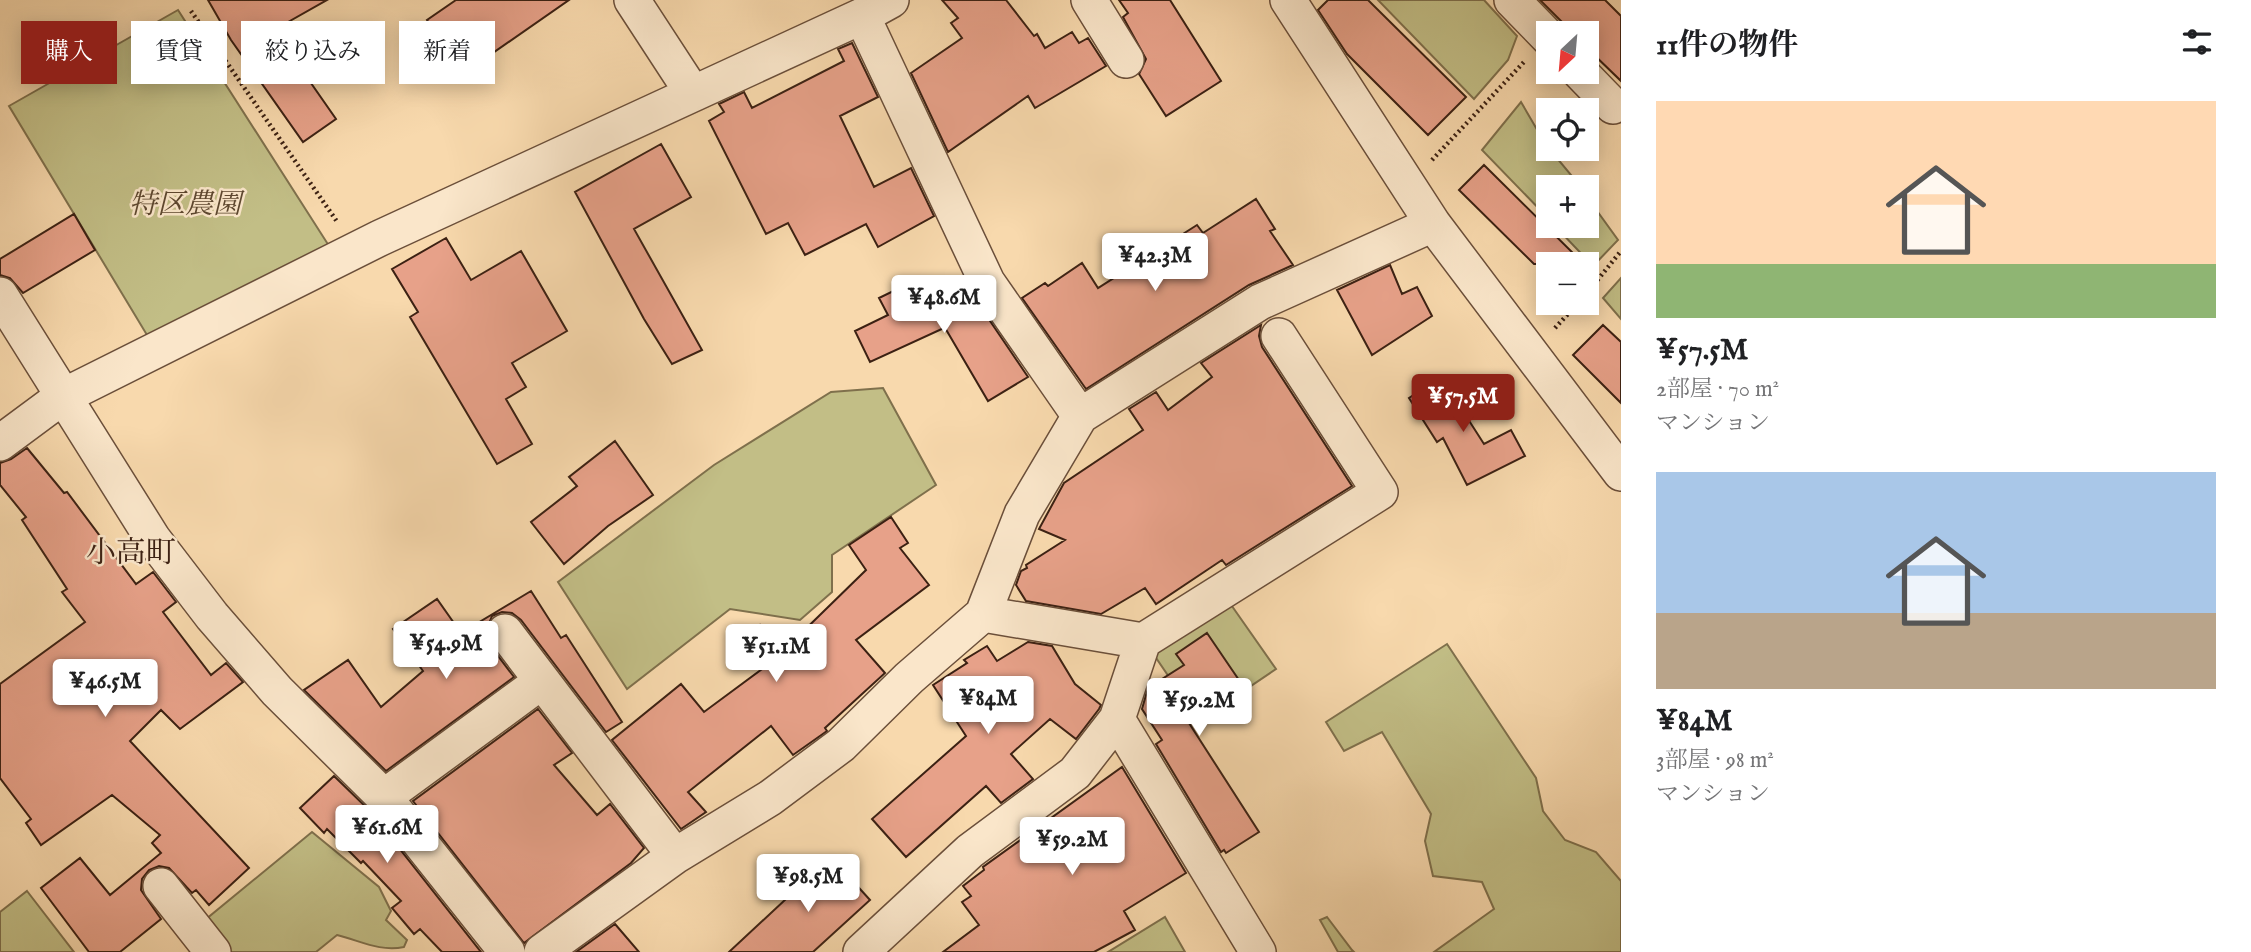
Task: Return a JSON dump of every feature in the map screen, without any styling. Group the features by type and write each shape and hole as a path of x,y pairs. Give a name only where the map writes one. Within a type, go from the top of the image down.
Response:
{"street":[{"path":"632,0 692,92"},
{"path":"1089,0 1126,60"},
{"path":"1288,0 1433,223 1621,473"},
{"path":"1512,0 1536,25"},
{"path":"0,443 62,397 356,250 877,8 986,282 1080,416"},
{"path":"1592,84 1613,106"},
{"path":"542,952 675,856 770,798 841,745 909,678 983,614 1023,514 1080,416 1260,303 1433,223"},
{"path":"0,295 153,539 212,616 277,691 384,797 507,952"},
{"path":"861,952 970,851 1075,773 1117,719 1143,640 1380,492 1279,336"},
{"path":"983,614 1143,640"},
{"path":"505,632 675,856"},
{"path":"384,797 542,681"},
{"path":"1117,719 1258,952"},
{"path":"161,886 213,952"}],"path":[{"path":"191,11 356,250"},
{"path":"1407,186 1536,51"},
{"path":"1599,278 1621,251"}],"green space":[{"path":"1378,0 1484,0 1517,36 1508,60 1474,99"},
{"name":"特区農園","path":"178,10 185,21 159,21"},
{"name":"特区農園","path":"131,37 131,84 225,84 331,249 150,340 9,106 48,84 117,84 117,45"},
{"path":"1521,102 1536,128 1536,161 1559,161 1571,175 1536,175 1536,206 1482,150"},
{"path":"1599,214 1618,240 1599,260 1599,252 1580,252 1566,238 1599,238"},
{"path":"1621,278 1621,319 1603,298"},
{"path":"883,388 936,485 832,555 832,592 800,620 730,609 627,689 558,582 714,465 831,392"},
{"path":"1227,599 1276,669 1199,721 1148,646"},
{"path":"1447,644 1536,778 1543,811 1565,840 1596,852 1621,881 1621,952 1434,952 1494,909 1482,882 1433,876 1425,841 1431,814 1382,732 1344,751 1326,722"},
{"path":"312,832 379,887 391,911 386,920 407,940 404,947 379,947 337,935 316,952 230,952 205,920"},
{"path":"27,891 74,952 0,952 0,912"},
{"path":"1165,917 1185,952 1108,952"},
{"path":"1327,917 1354,952 1338,952 1320,920"}],"building":[{"path":"208,0 327,0 290,21 241,21 241,54 227,33 227,21 220,21"},
{"path":"456,0 569,0 495,51 495,21 427,20"},
{"path":"942,0 1006,0 1034,36 1037,34 1045,48 1072,32 1079,43 1088,38 1106,66 1035,108 1028,96 948,152 911,73 962,38 951,23 958,18"},
{"path":"1119,0 1170,0 1221,81 1166,116 1139,74 1146,59 1123,17 1128,13"},
{"path":"1328,0 1368,0 1466,97 1428,135 1347,54 1318,10"},
{"path":"1540,0 1605,0 1621,16 1621,81 1600,61 1600,21 1561,21"},
{"path":"852,43 878,97 840,116 874,187 911,168 934,216 878,247 866,224 805,255 788,223 766,234 709,121 724,112 719,104 744,92 752,108 844,61 838,49"},
{"path":"262,84 312,84 336,119 303,142"},
{"path":"661,144 691,197 634,229 702,350 672,364 644,319 575,192"},
{"path":"1484,165 1536,216 1536,238 1558,238 1572,252 1536,252 1534,264 1459,190"},
{"path":"1256,199 1275,229 1270,231 1293,265 1249,285 1086,389 1022,298 1045,283 1048,286 1082,263 1098,288 1197,225 1203,233"},
{"path":"74,214 95,250 23,293 10,278 0,275 0,259"},
{"path":"446,238 471,280 521,251 567,331 512,363 526,387 506,399 532,444 497,464 410,317 418,312 392,269"},
{"path":"1390,265 1402,294 1417,287 1432,316 1372,355 1337,290"},
{"path":"920,278 934,307 969,290 1028,377 988,401 934,309 944,328 870,362 855,331 888,315 879,298"},
{"path":"1261,325 1259,336 1262,347 1352,486 1226,565 1222,560 1156,604 1145,588 1101,614 1026,601 1016,585 1021,571 1065,540 1039,529 1064,483 1143,430 1129,409 1156,392 1168,410 1212,377 1201,363"},
{"path":"1603,325 1621,342 1621,403 1573,355"},
{"path":"1441,377 1484,444 1511,430 1525,456 1467,485 1443,438 1437,442 1409,398"},
{"path":"615,441 653,495 608,526 564,564 531,522 577,486 569,477"},
{"path":"27,448 64,493 67,492 136,584 153,572 176,602 163,612 211,675 226,663 243,682 180,729 161,710 130,741 249,868 209,905 196,890 192,893 169,868 159,866 149,870 142,879 141,890 161,919 120,952 89,952 41,888 80,858 110,895 161,853 152,843 160,835 112,795 41,845 26,823 31,819 0,778 0,684 85,622 62,592 67,589 22,520 26,517 0,485 0,463"},
{"path":"891,517 908,543 900,548 929,585 856,640 885,673 825,728 827,731 793,755 771,726 688,792 706,812 681,829 612,740 681,684 704,712 762,669 739,641 760,625 782,652 866,570 849,545"},
{"path":"531,591 561,638 566,635 622,722 606,732 521,620 512,613 502,612 492,616 485,634 489,644 514,677 386,771 304,690 348,660 381,707 423,671 393,629 437,599 461,633"},
{"path":"1207,633 1243,686 1189,723 1259,832 1226,853 1224,850 1221,852 1156,744 1162,740 1142,709 1148,688 1184,665 1176,654"},
{"path":"1028,642 1052,646 1075,684 1101,705 1099,709 1076,739 1050,719 1011,754 1033,779 1001,803 986,786 906,857 872,819 966,736 933,685 967,663 964,660 987,646 997,661"},
{"path":"538,709 572,753 554,765 597,815 610,804 644,848 631,863 524,943 413,801"},
{"path":"1122,767 1186,873 1124,911 1135,930 1094,952 943,952 979,925 962,902 971,896 963,886 984,870 983,867"},
{"path":"334,776 369,810 481,952 442,952 420,929 414,934 392,908 401,901 363,861 361,863 327,829 324,833 300,808"},
{"path":"831,857 870,900 813,952 729,952"},
{"path":"615,924 639,952 576,952"}],"district":[{"name":"小高町","path":"131,554"}]}
